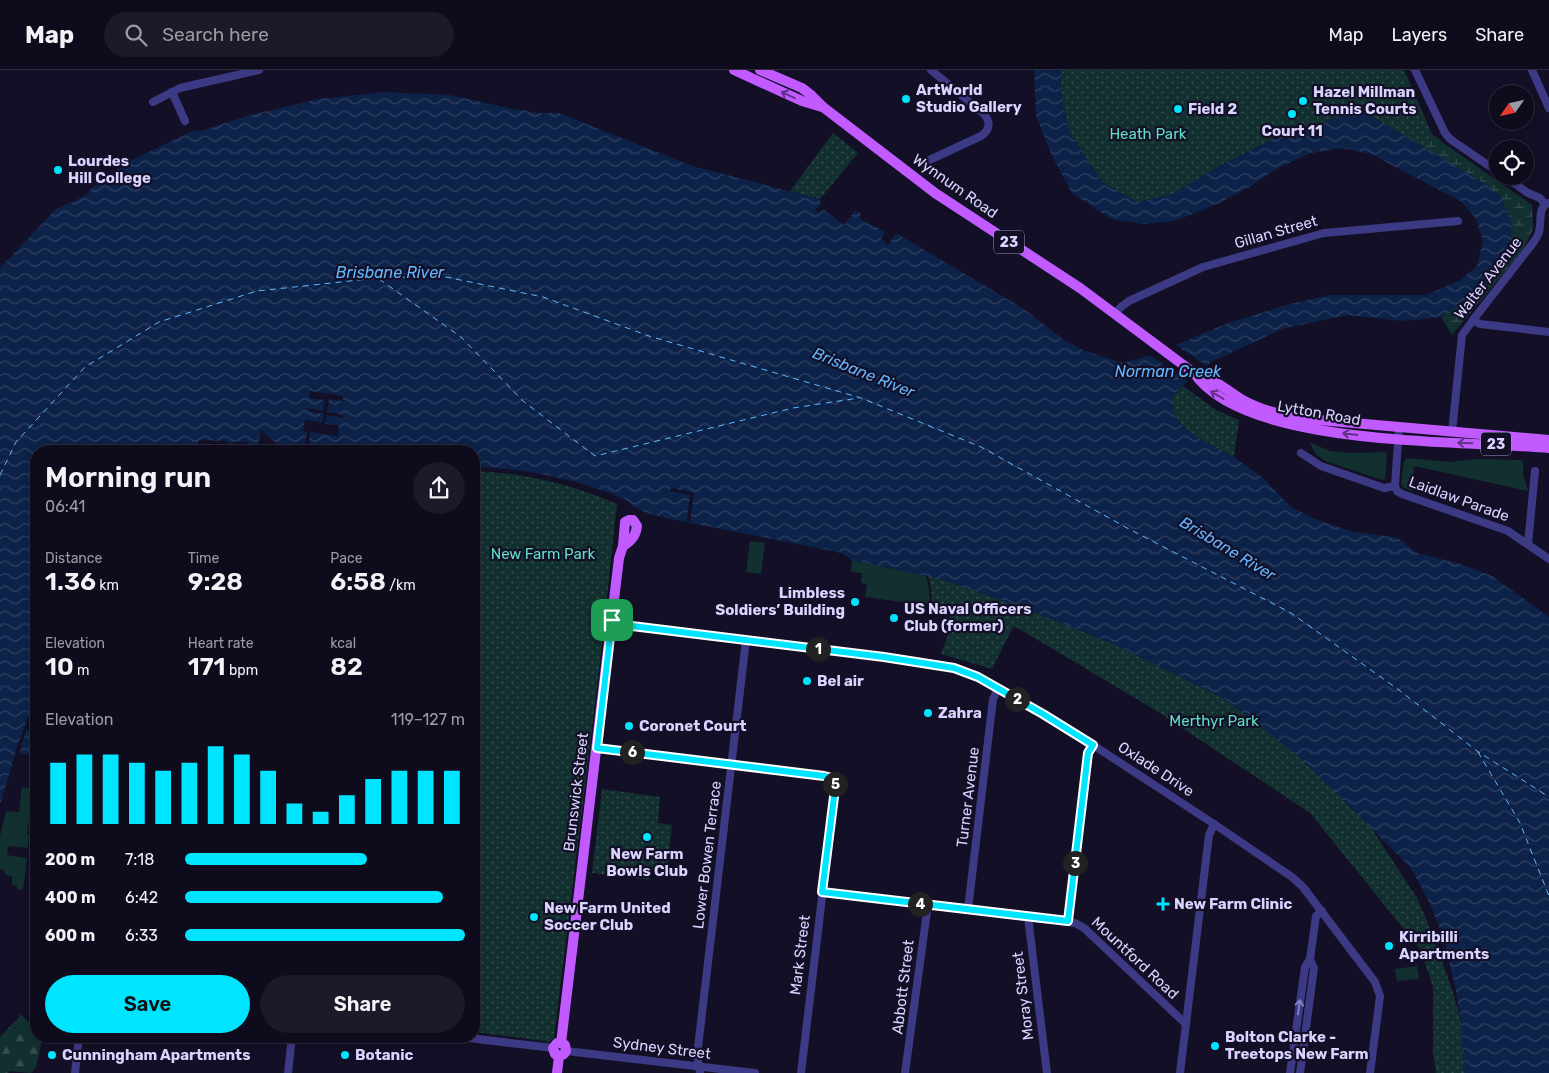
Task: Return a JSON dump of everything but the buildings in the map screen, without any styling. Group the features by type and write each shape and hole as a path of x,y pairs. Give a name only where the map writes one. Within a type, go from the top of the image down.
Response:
{"main road":[{"name":"Wynnum Road","path":"734,70 758,73 802,101 823,107 936,193 1080,288 1194,373"},
{"name":"Lytton Road","path":"1194,373 1208,376 1252,404 1284,416 1549,440"},
{"name":"Lytton Road","path":"1194,373 1202,385 1240,408 1280,423 1346,434 1398,439 1549,448"},
{"name":"Brunswick Street","path":"557,1073 619,561 623,546"}],"street":[{"path":"153,102 180,88 259,70"},
{"path":"923,163 981,136 986,132 989,125 988,119 983,113 931,70"},
{"path":"1415,70 1445,133 1450,139 1489,166"},
{"path":"1532,70 1548,105"},
{"path":"172,92 185,121"},
{"path":"1516,185 1528,194 1540,198 1546,204"},
{"name":"Walter Avenue","path":"1452,432 1464,331 1535,241 1546,204"},
{"name":"Gillan Street","path":"1115,314 1128,301 1203,267 1324,233 1458,222"},
{"name":"Walter Avenue","path":"1539,231 1549,232"},
{"path":"1473,320 1480,324 1549,332"},
{"path":"1395,486 1399,427"},
{"name":"Laidlaw Parade","path":"1301,453 1321,466 1384,488 1395,486 1397,491 1402,494 1508,532 1549,559"},
{"path":"1528,544 1535,471"},
{"name":"Oxlade Drive","path":"612,624 935,664 971,674 998,688 1093,745 1214,824 1292,877 1303,887 1379,989 1380,996 1370,1073"},
{"name":"Lower Bowen Terrace","path":"699,1070 697,1056 746,640"},
{"name":"Turner Avenue","path":"968,910 993,699 998,688"},
{"path":"1068,921 1088,753 1093,745"},
{"path":"597,748 732,765"},
{"name":"Mark Street","path":"732,765 829,777 833,780 835,789 800,1073"},
{"path":"1180,1073 1209,835 1214,824"},
{"name":"Mountford Road","path":"822,892 1075,923 1084,928 1186,1024"},
{"name":"Abbott Street","path":"906,1073 928,904"},
{"path":"1290,1073 1305,966 1310,959 1316,916 1322,911"},
{"name":"Moray Street","path":"1028,917 1047,1073"},
{"path":"1300,1073 1314,968 1310,959"},
{"name":"Sydney Street","path":"480,1039 560,1049 699,1070 755,1073"},
{"path":"75,1073 78,1043"},
{"path":"288,1073 291,1043"}],"green space":[{"name":"Heath Park","path":"1062,70 1404,70 1432,134 1425,148 1361,110 1275,138 1218,167 1171,195 1137,202 1102,182 1069,132 1060,87"},
{"path":"833,133 858,153 820,199 790,191"},
{"path":"1432,134 1489,175 1489,185 1503,185 1532,205 1533,229 1523,250 1452,335 1441,317 1487,284 1511,249 1500,195 1479,180 1416,144 1425,148"},
{"path":"1183,386 1216,410 1239,420 1234,457 1193,434 1179,421 1173,411 1172,398"},
{"path":"1309,442 1330,451 1350,453 1385,452 1387,455 1385,479 1382,480 1325,461 1316,454"},
{"path":"1407,458 1450,462 1476,459 1521,460 1528,491 1414,466 1412,491 1404,488 1401,484 1404,461"},
{"name":"New Farm Park","path":"480,471 511,474 565,485 617,504 600,663 554,1038 548,1043 545,1041 480,1033"},
{"path":"750,541 765,543 761,574 746,572"},
{"path":"852,560 926,576 930,606 865,597 867,584 861,583 862,573 851,572"},
{"name":"Merthyr Park","path":"928,576 1034,612 1116,645 1221,697 1299,757 1370,826 1417,898 1452,989 1461,1021 1464,1073 1436,1073 1433,1052 1433,987 1420,949 1310,813 1155,710 1016,627 1013,627 992,669 941,654 949,633 945,631 951,611 949,610 947,614 932,610 931,587"},
{"path":"22,787 30,788 28,848 8,846 7,855 27,858 23,890 17,889 17,886 12,885 12,876 5,875 5,871 0,869 0,836 6,811 19,812"},
{"path":"602,789 660,797 658,823 672,825 667,871 650,869 649,880 592,873"},
{"path":"1417,966 1419,979 1397,981 1395,969"},
{"path":"21,1015 30,1023 30,1043 41,1043 36,1067 31,1073 10,1071 8,1073 0,1073 0,1037"}],"water":[{"name":"Brisbane River","path":"1034,70 1062,70 1060,87 1069,132 1102,182 1137,202 1171,195 1218,167 1275,138 1361,110 1479,180 1500,195 1511,220 1512,249 1487,284 1441,317 1401,321 1347,315 1282,329 1211,362 1180,388 1172,398 1173,412 1181,424 1198,438 1234,457 1263,478 1291,507 1313,518 1350,531 1398,538 1417,553 1461,564 1492,576 1549,617 1549,1073 1464,1073 1461,1021 1445,943 1432,908 1411,869 1299,757 1221,697 1116,645 1034,612 943,580 852,560 842,553 666,518 636,508 624,499 570,480 531,472 480,467 480,445 278,445 261,430 258,445 248,444 247,442 229,444 227,441 199,440 198,445 30,445 30,712 18,744 0,805 0,268 57,208 87,194 93,187 129,161 195,130 197,132 247,116 318,99 384,92 450,95 508,108 539,113 559,113 692,166 820,199 821,204 815,210 819,213 823,209 844,225 855,211 861,213 860,219 886,232 881,238 888,245 896,233 1024,309 1063,339 1083,350 1122,363 1141,358 1223,325 1286,305 1330,295 1426,295 1459,281 1477,266 1483,241 1476,219 1462,202 1371,154 1341,148 1311,153 1280,167 1248,188 1215,205 1175,221 1143,224 1111,219 1072,193 1053,158 1036,116"},
{"path":"26,730 30,731 29,755 21,754 21,745"}],"pier":[{"path":"1173,343 1209,368 1190,383 1147,353"},
{"path":"310,391 343,396 343,401 329,399 327,412 343,415 343,418 327,415 325,424 339,426 338,436 310,432 309,445 305,445 307,432 303,431 305,420 322,423 324,414 308,411 308,408 323,411 325,400 309,398"},
{"path":"671,488 694,493 690,522 687,521 690,495 670,491"}],"ferry route":[{"path":"0,475 16,442 85,367 159,322 257,291 378,278 441,276 543,297 649,336 861,398 981,447 1129,529 1291,613 1399,690 1477,751 1549,797"},
{"path":"379,279 461,337 523,401 595,456 793,408 859,398"},
{"path":"1478,752 1520,823 1549,896"}],"place":[{"name":"ArtWorld Studio Gallery","path":"906,99"},
{"name":"Hazel Millman Tennis Courts","path":"1303,101"},
{"name":"Field 2","path":"1178,109"},
{"name":"Court 11","path":"1292,114"},
{"name":"Lourdes Hill College","path":"58,170"},
{"name":"Limbless Soldiers’ Building","path":"855,602"},
{"name":"US Naval Officers Club (former)","path":"894,618"},
{"name":"Bel air","path":"807,681"},
{"name":"Zahra","path":"928,713"},
{"name":"Coronet Court","path":"629,726"},
{"name":"New Farm Bowls Club","path":"647,837"},
{"name":"New Farm Clinic","path":"1163,904"},
{"name":"New Farm United Soccer Club","path":"534,917"},
{"name":"Kirribilli Apartments","path":"1389,946"},
{"name":"Bolton Clarke - Treetops New Farm","path":"1215,1046"},
{"name":"Cunningham Apartments","path":"52,1055"},
{"name":"Botanic","path":"345,1055"}],"route":[{"path":"612,620 632,626 884,657 954,668 978,677 1093,745 1088,753 1068,921 822,892 835,789 832,778 597,748 612,620"}],"water label":[{"name":"Norman Creek","path":"1168,371"}]}
